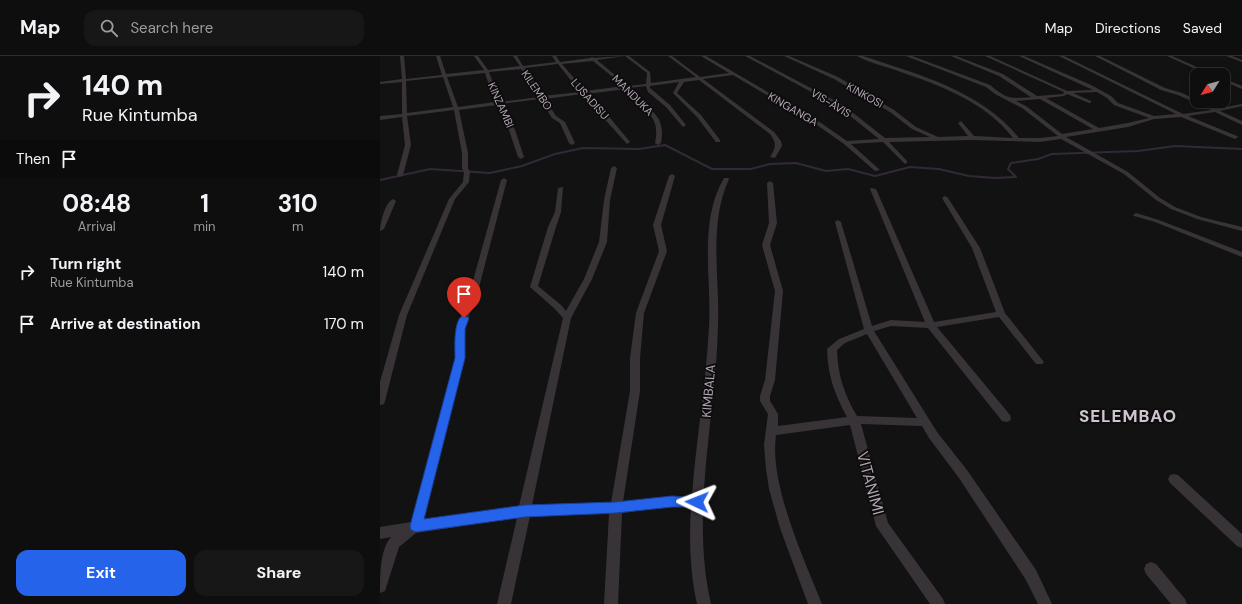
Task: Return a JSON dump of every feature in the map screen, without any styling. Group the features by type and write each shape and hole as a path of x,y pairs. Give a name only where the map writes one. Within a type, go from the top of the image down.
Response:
{"street":[{"path":"400,175 408,145 403,105 404,80 402,56"},
{"path":"380,401 403,315 452,199 466,182 467,173 465,169 465,153 456,108 438,56"},
{"name":"KINZAMBI","path":"476,56 487,71 498,103 512,130 521,157"},
{"name":"KILEMBO","path":"515,56 554,117 562,122 572,143"},
{"name":"LUSADISU","path":"554,56 559,64 627,142"},
{"name":"MANDUKA","path":"590,56 627,87 632,96 653,113 660,132 658,143"},
{"path":"380,83 623,56"},
{"path":"627,56 648,73 648,88 650,91 668,106 683,125"},
{"path":"670,56 740,108 775,137 779,146 773,157"},
{"name":"KINGANGA","path":"703,56 819,124 846,143 877,170"},
{"name":"VIS-ÀVIS","path":"747,56 841,106 884,140 905,162"},
{"name":"KINKOSI","path":"786,56 836,78 892,111 914,128 939,140"},
{"path":"859,56 914,74 972,101 999,117 1018,140"},
{"path":"908,56 987,85 1024,107 1069,142 1126,173 1158,199 1173,208 1199,218 1242,229"},
{"path":"953,56 1002,75 1098,130"},
{"path":"987,56 1089,102"},
{"path":"1021,56 1098,91 1110,98 1116,104 1154,118"},
{"path":"1061,56 1183,115 1235,137"},
{"path":"1097,56 1161,88 1215,110 1242,123"},
{"path":"1169,56 1197,68"},
{"path":"1228,56 1242,61"},
{"path":"380,118 584,93 649,83 699,79 734,74"},
{"path":"683,80 676,89 675,93 699,116 718,141"},
{"path":"1230,82 1242,88"},
{"path":"1011,100 1064,95 1066,92 1098,91"},
{"path":"846,143 884,140 939,140 972,138 1018,140 1061,136 1139,123 1154,118 1204,113 1242,105"},
{"path":"960,122 972,138"},
{"path":"504,604 567,318 588,279 603,242 607,200 614,168"},
{"path":"611,604 616,508 635,391 635,358 640,313 663,251 657,225 672,176"},
{"name":"KIMBALA","path":"704,604 699,586 695,542 697,502 714,324 712,263 714,222 718,193 726,179"},
{"path":"380,586 394,543 416,526 460,358 460,329 473,295 504,180"},
{"path":"770,182 773,223 766,245 779,291 770,380 765,390 764,399 774,417 771,431 771,462 780,510 815,604"},
{"path":"561,188 558,212 534,287 558,306 567,318"},
{"path":"873,190 931,325 1006,418"},
{"path":"945,198 976,248 1001,314 1038,362"},
{"path":"380,229 393,201"},
{"path":"1136,215 1157,221 1242,255"},
{"path":"838,222 869,330 924,422 963,474 1031,575 1045,604"},
{"path":"869,330 892,323 931,325 1001,314"},
{"name":"VITANIMI","path":"869,330 842,341 832,349 834,370 844,402 854,420 882,526 938,604"},
{"path":"771,431 854,420 924,422"},
{"path":"1174,479 1242,542"},
{"path":"380,533 416,526 525,511 616,508 672,501 697,502"},
{"path":"1151,569 1180,604"}],"waterway":[{"path":"380,180 430,169 490,173 522,166 555,154 583,148 639,149 665,145 712,169 751,169 770,164 796,163 826,171 848,169 875,176 910,167 939,169 969,176 995,178 1016,177 1008,169 1011,163 1038,159 1052,154 1138,151 1175,146 1242,149"}],"district":[{"name":"SELEMBAO","path":"1128,416"}],"route":[{"path":"464,318 460,329 460,358 416,526 525,511 616,508 672,501 697,502"}]}
